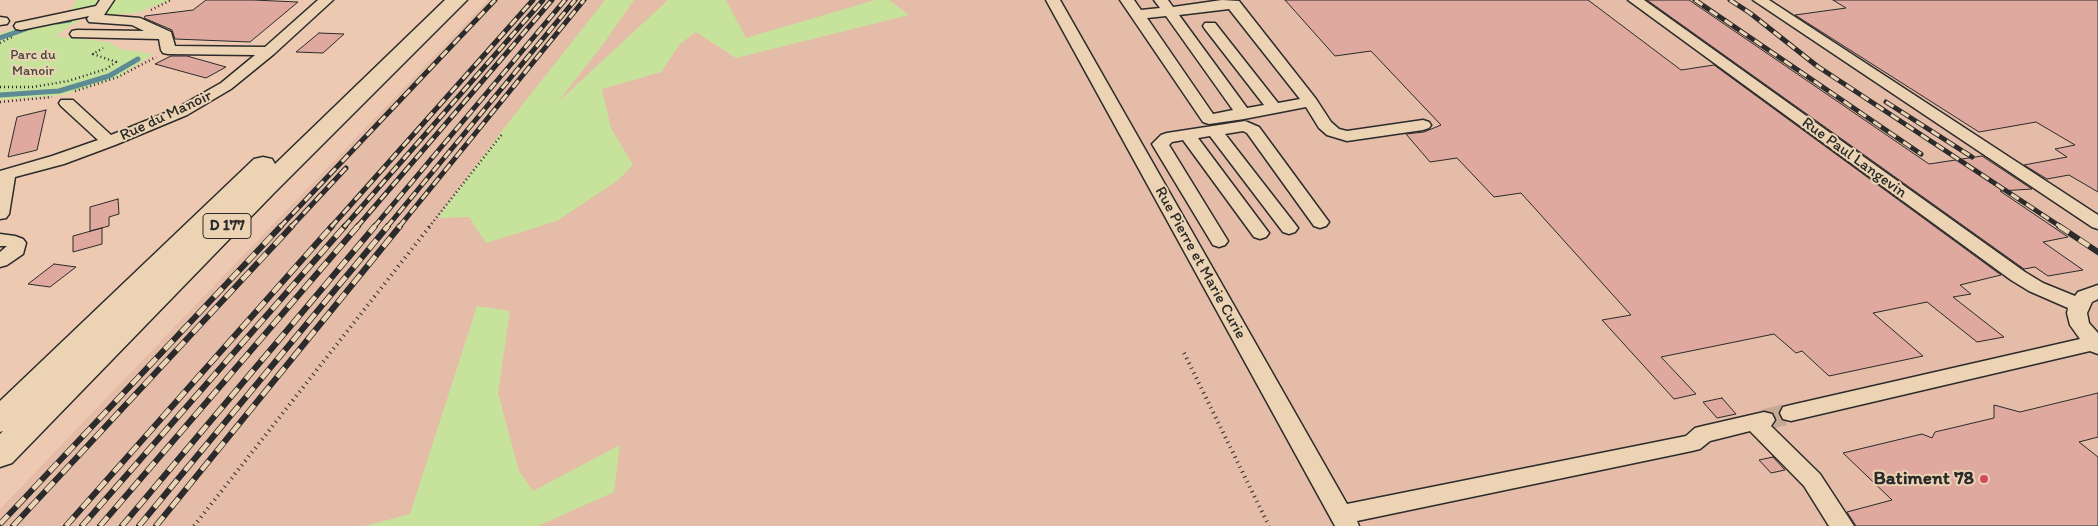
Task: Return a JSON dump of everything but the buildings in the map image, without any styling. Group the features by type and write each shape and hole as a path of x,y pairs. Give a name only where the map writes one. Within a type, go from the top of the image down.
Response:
{"highway":[{"name":"D 177","path":"0,420 429,0"},
{"name":"D 177","path":"0,454 265,188 457,0"}],"street":[{"name":"Rue du Manoir","path":"0,214 4,175 109,142 181,112 226,86 269,51 326,0"},
{"name":"Rue Pierre et Marie Curie","path":"1053,0 1344,520"},
{"path":"1127,0 1209,119 1310,102"},
{"name":"Rue Paul Langevin","path":"1635,0 2011,271 2036,286 2079,305"},
{"path":"1760,0 2098,223"},
{"path":"1138,15 1165,6 1232,2 1310,102 1325,125 1333,132 1346,136 1423,125"},
{"path":"21,26 87,12 104,5"},
{"path":"104,5 94,19 134,21 166,35"},
{"path":"1165,6 1244,114"},
{"path":"134,21 151,10"},
{"path":"87,12 73,29 114,42 166,35"},
{"path":"1210,26 1275,109"},
{"path":"166,35 168,50 269,51"},
{"name":"Rue du Manoir","path":"64,97 109,142"},
{"path":"1184,235 1219,240 1160,144 1167,138 1245,126 1253,130 1320,222"},
{"path":"1214,130 1289,228"},
{"path":"1187,135 1260,233"},
{"path":"0,240 9,240 17,243 16,250 0,261"},
{"path":"1792,413 2096,345 2080,325 2077,313 2079,305 2085,297 2098,291"},
{"path":"1344,520 1692,443 1703,434 1759,421 1812,480 1842,526"}],"path":[{"path":"151,10 170,0"},
{"path":"0,87 34,87 68,81 106,69 116,62 104,60 93,54 114,42"},
{"path":"0,102 64,97 118,77 168,50"},
{"path":"194,526 503,133"},
{"path":"1184,352 1269,526"}],"shaded area":[{"path":"488,0 2098,0 2098,526 0,526 0,509"}],"green space":[{"name":"Parc du Manoir","path":"77,0 170,0 136,13 84,17 55,36 109,42 120,49 153,54 118,77 63,95 0,100 0,34 21,26 65,19"},
{"path":"605,0 634,0 604,43 558,102 668,0 726,0 746,38 875,0 889,0 909,15 736,58 696,32 680,44 661,72 602,89 611,128 633,165 617,181 557,221 486,243 469,217 437,218 508,123"},
{"path":"477,306 510,311 498,393 519,471 533,491 620,445 614,492 538,526 365,526 410,514"}],"waterway":[{"path":"57,22 70,20"},
{"path":"0,38 31,27"},
{"path":"0,95 59,91 109,76 138,59"}],"tunnel":[{"path":"1764,420 1791,413"}],"railway":[{"path":"280,227 495,0"},
{"path":"331,227 533,0"},
{"path":"344,227 543,0"},
{"path":"357,227 552,0"},
{"path":"374,227 565,0"},
{"path":"387,227 575,0"},
{"path":"399,227 584,0"},
{"path":"1695,0 1921,154"},
{"path":"1730,0 1750,13 1817,66 2061,227"},
{"path":"1886,102 1972,157"},
{"path":"291,227 346,168"},
{"path":"0,524 281,226"},
{"path":"13,526 292,226"},
{"path":"66,526 332,226"},
{"path":"82,526 345,226"},
{"path":"100,526 358,226"},
{"path":"122,526 375,226"},
{"path":"139,526 388,226"},
{"path":"156,526 400,226"},
{"path":"2059,226 2098,252"}],"place":[{"name":"Batiment 78","path":"1984,479"}]}
